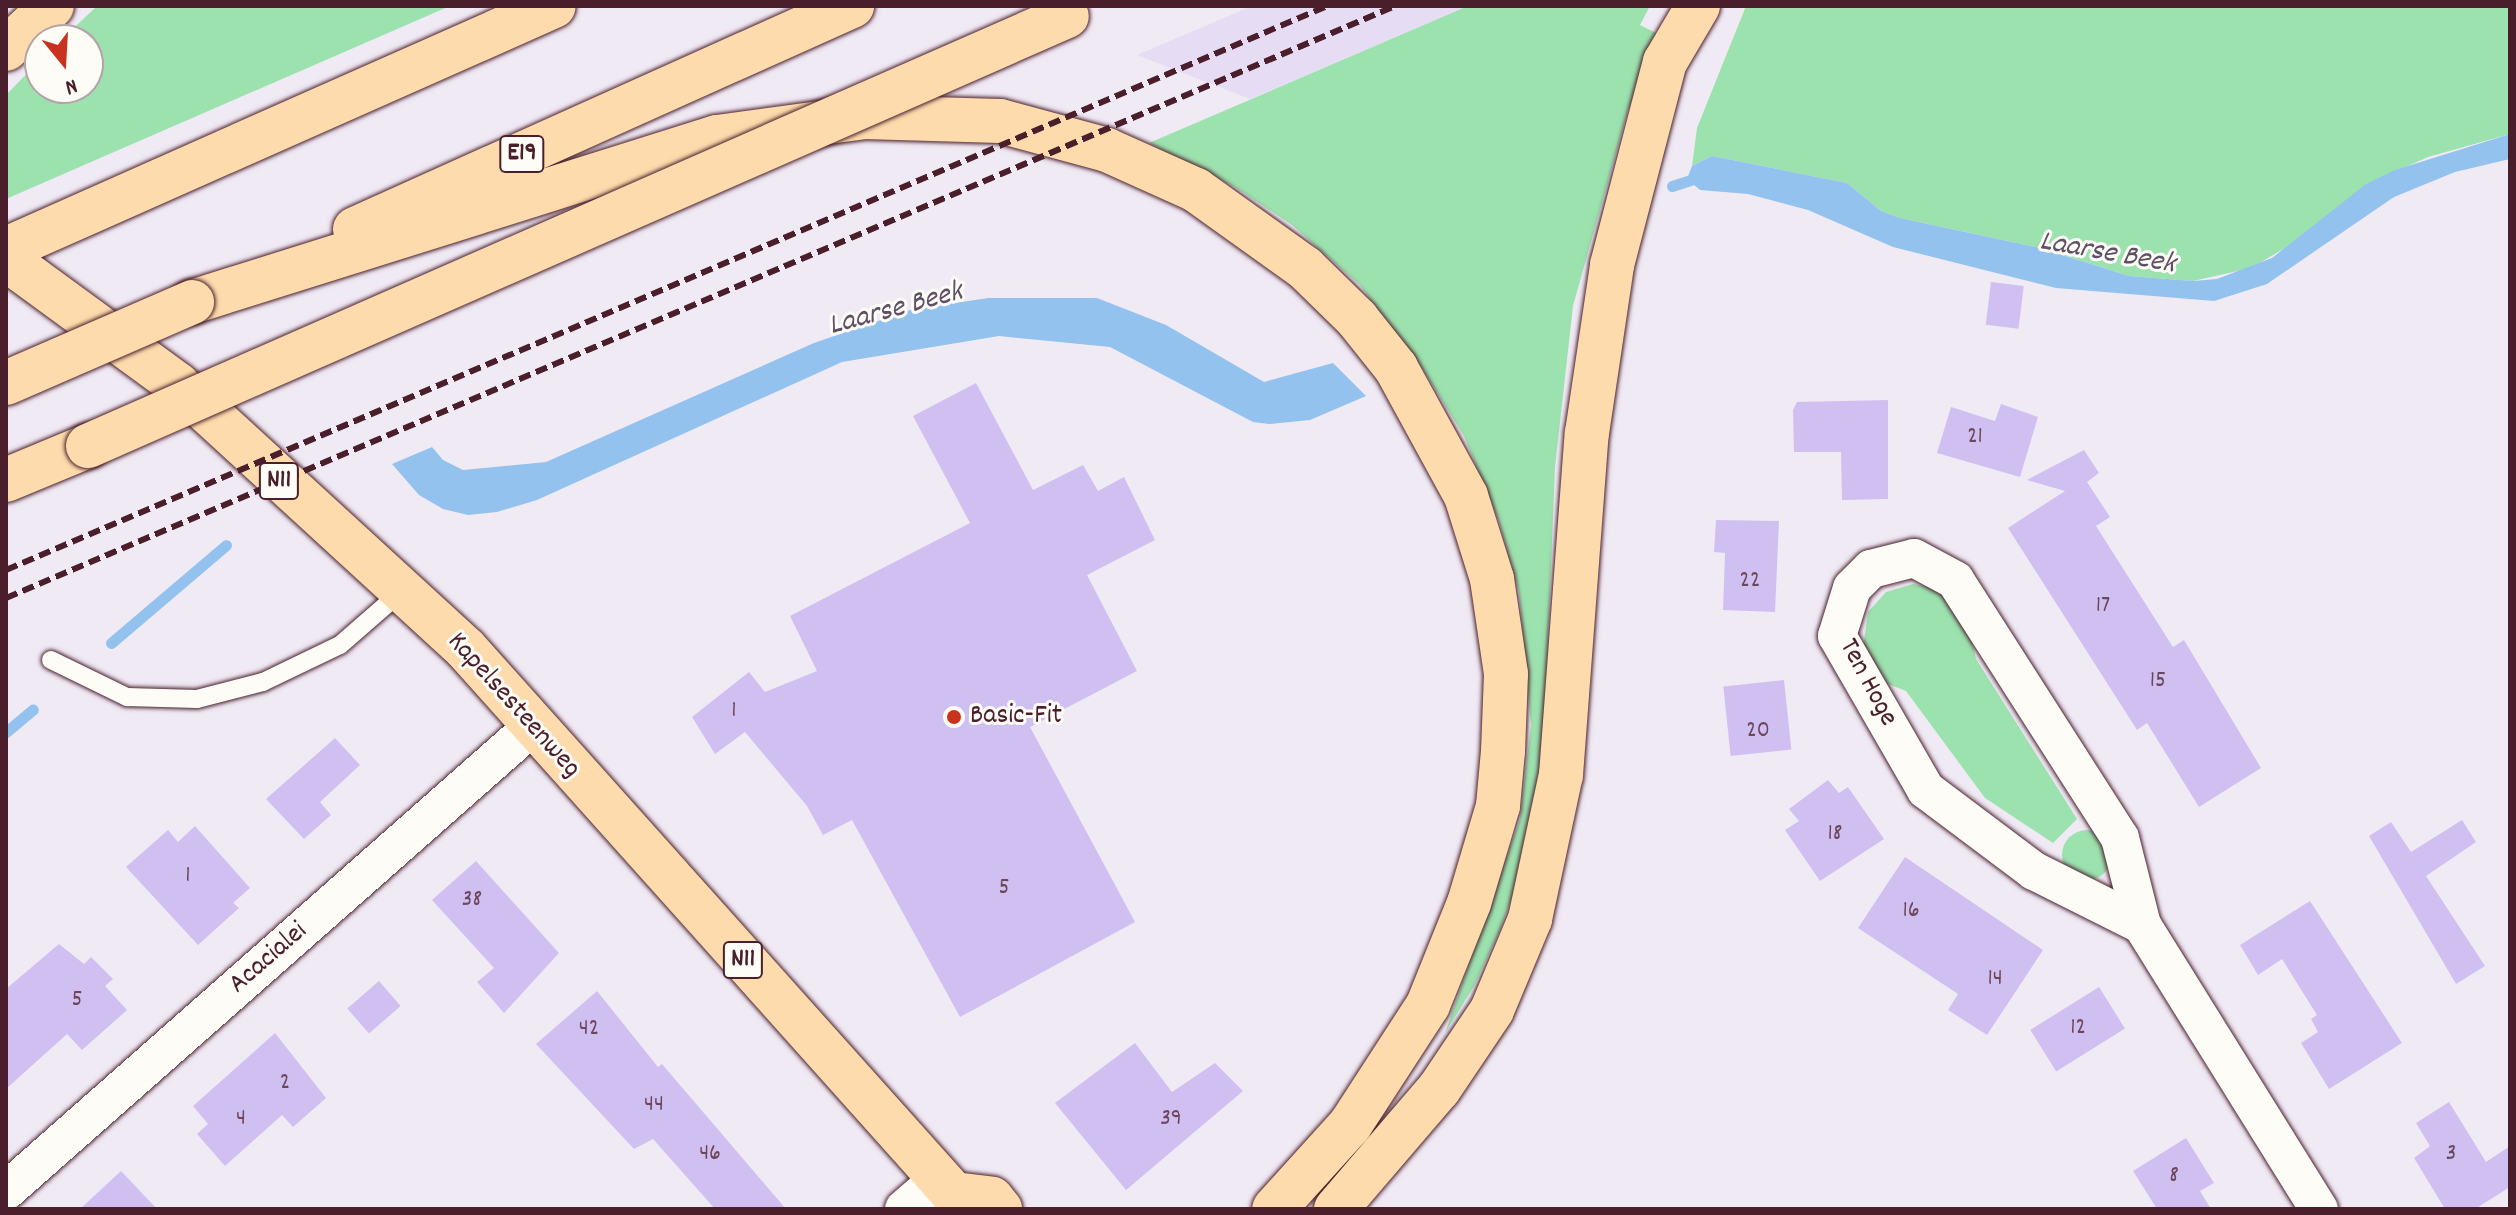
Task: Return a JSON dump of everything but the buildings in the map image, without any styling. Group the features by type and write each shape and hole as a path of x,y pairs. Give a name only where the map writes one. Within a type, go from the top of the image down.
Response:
{"main road":[{"path":"6,49 52,6"},
{"path":"6,249 554,6"},
{"name":"E19","path":"6,383 852,6"},
{"path":"1336,1209 1382,1161 1474,1037 1492,1010 1530,919 1561,775 1587,433 1612,265 1665,62 1698,6"},
{"path":"6,480 1079,11"},
{"path":"192,302 717,137 864,117 1000,121 1107,150 1196,190 1305,268 1357,319 1396,368 1447,456 1466,496 1492,579 1506,674 1498,806 1469,903 1428,1005 1350,1125 1284,1194 1243,1209"},
{"name":"Kapelsesteenweg","path":"6,259 178,385 465,648 532,727 954,1194"},
{"path":"954,1194 992,1199 1000,1209"}],"street":[{"name":"Ten Hoge","path":"2142,925 2034,871 1926,790 1837,636 1852,588 1871,569 1914,558 1955,580 2120,838 2142,925 2319,1209"},
{"name":"Acacialei","path":"6,1191 532,727"},
{"path":"904,1209 954,1194"}],"lane":[{"path":"51,660 127,697 197,699 263,682 340,645 402,591"}],"shaded area":[{"path":"1252,6 1468,6 1250,99 1137,55"}],"green space":[{"path":"97,6 450,6 6,199 6,95 24,76 24,104 104,104 104,24 78,24"},
{"path":"1468,6 1650,6 1640,25 1662,36 1628,110 1573,306 1555,467 1543,768 1520,875 1500,930 1474,986 1445,1033 1520,819 1531,725 1519,592 1499,521 1464,436 1424,371 1360,285 1292,225 1235,187 1149,143"},
{"path":"1746,6 2510,6 2510,134 2428,157 2367,184 2297,241 2251,268 2193,281 2129,276 2040,248 1900,218 1881,211 1847,183 1712,156 1692,166 1697,128"},
{"path":"1913,584 1939,589 1970,632 1976,659 2077,819 2053,843 1985,798 1906,691 1888,684 1863,648 1868,612 1886,592"},
{"path":"2087,830 2105,837 2112,855 2105,873 2087,880 2069,873 2062,855 2069,837"}],"water":[{"path":"2510,134 2510,159 2455,172 2394,197 2267,284 2214,301 2056,288 1893,247 1808,210 1748,194 1700,190 1687,179 1692,166 1712,156 1847,183 1881,211 1900,218 2040,248 2129,276 2193,281 2217,279 2272,258 2366,184 2395,170"},
{"path":"988,298 1097,298 1166,325 1264,382 1333,363 1366,396 1310,420 1269,424 1253,422 1110,347 999,336 842,362 537,500 497,512 468,515 443,509 419,495 392,464 432,447 443,460 463,470 546,462 814,343 910,310"}],"waterway":[{"name":"Laarse Beek","path":"1672,186 1702,176"},
{"path":"111,643 226,545"},
{"path":"6,732 33,709"}],"railway":[{"path":"6,570 1327,6"},
{"path":"6,598 1395,6"}],"place":[{"name":"Basic-Fit","path":"954,717"}]}
